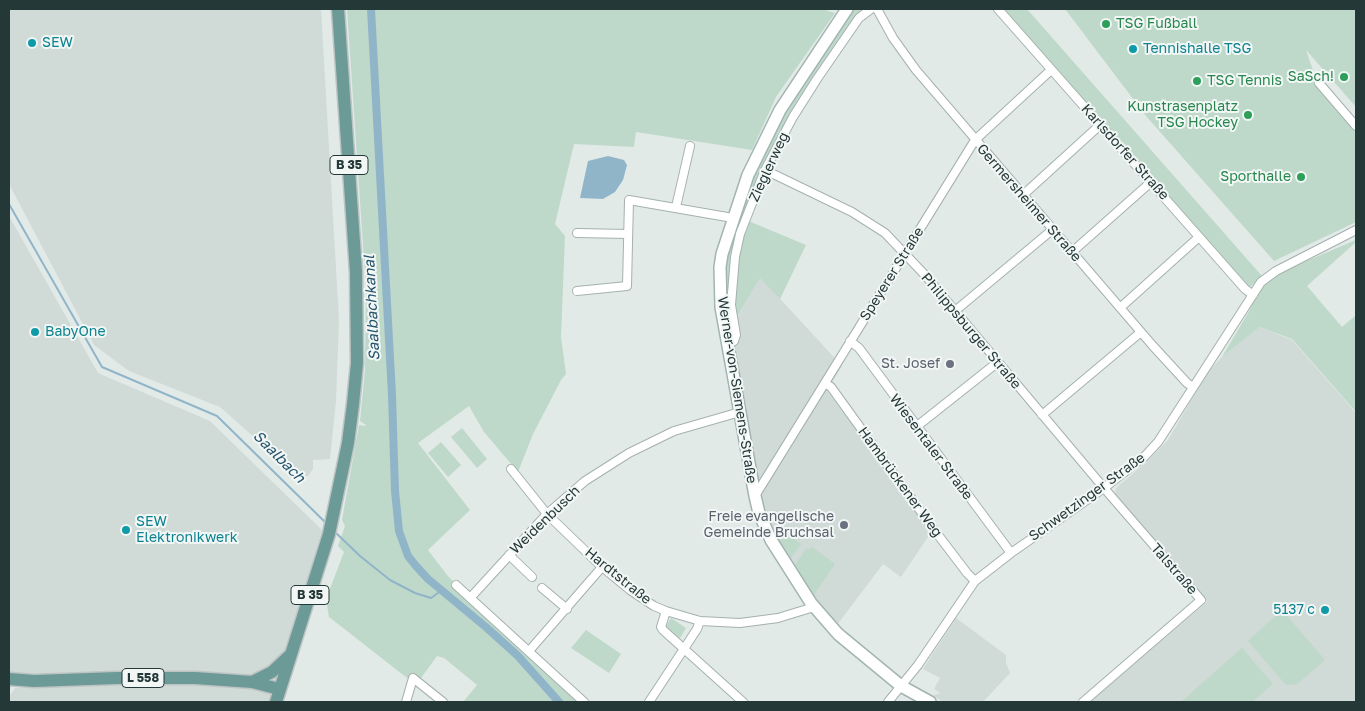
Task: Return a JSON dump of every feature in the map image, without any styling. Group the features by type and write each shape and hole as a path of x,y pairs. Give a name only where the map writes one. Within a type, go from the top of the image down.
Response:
{"main road":[{"name":"B 35","path":"276,702 333,519 348,443 357,363 356,272 338,9"},
{"name":"Werner-von-Siemens-Straße","path":"847,9 780,110 748,175 722,254 720,267 721,307 755,496 759,513 771,540 814,607 838,634 902,686 930,702"},
{"name":"B 35","path":"252,682 272,672 290,654"},
{"name":"L 558","path":"9,679 34,681 166,678 252,682 279,689"},
{"name":"L 558","path":"9,688 34,681"}],"street":[{"name":"Zieglerweg","path":"727,345 734,341 736,336 730,305 734,257 740,234 765,170 817,79 859,18 871,9"},
{"name":"Germersheimer Straße","path":"876,9 893,38 916,70 1177,373 1194,387"},
{"name":"Karlsdorfer Straße","path":"998,9 1245,289 1253,295"},
{"name":"Speyerer Straße","path":"755,496 975,140 1052,70"},
{"path":"1319,83 1356,126"},
{"path":"1023,195 1100,126"},
{"path":"676,207 690,146"},
{"name":"Philippsburger Straße","path":"765,170 816,194 869,222 885,233 905,253 955,311 1104,488"},
{"path":"1072,252 1151,182"},
{"path":"577,291 628,286 629,200 733,218"},
{"path":"955,311 1052,230"},
{"name":"Schwetzinger Straße","path":"888,702 918,665 975,580 1010,553 1104,488 1145,456 1158,442 1261,282 1276,271 1356,230"},
{"path":"577,233 628,234"},
{"path":"1121,307 1199,237"},
{"path":"1042,415 1142,332"},
{"name":"Wiesentaler Straße","path":"850,342 858,348 1010,553"},
{"path":"916,428 998,362"},
{"name":"Hambrückener Weg","path":"825,382 831,387 932,527 967,573 975,580"},
{"name":"Weidenbusch","path":"471,597 547,514 584,481 628,453 674,431 740,412"},
{"name":"Hardtstraße","path":"510,469 547,514 602,567 630,590 654,606 700,621 740,623 778,618 814,607"},
{"name":"Talstraße","path":"1083,702 1201,600 1104,488"},
{"path":"509,555 532,577"},
{"path":"529,651 602,567"},
{"path":"456,585 584,702"},
{"path":"542,588 567,609"},
{"path":"666,611 661,627 743,702"},
{"path":"649,702 697,629 700,621"},
{"path":"406,702 413,678 443,702"}],"shaded area":[{"path":"9,9 321,9 339,320 336,401 330,459 313,460 313,469 308,476 300,478 220,407 129,371 94,345 9,184"},
{"path":"9,216 98,373 210,421 322,530 286,653 261,675 146,675 9,683"},
{"path":"760,277 842,366 827,391 932,531 901,577 883,564 837,625 810,595 769,527 760,500 745,403 734,355 737,318"},
{"path":"1260,327 1292,340 1356,413 1356,702 1090,702 1207,602 1191,581 1192,579 1190,581 1115,494 1116,488 1150,459 1168,440 1207,373 1222,357"},
{"path":"956,618 1006,655 1006,663 1010,673 983,702 944,702 932,696 940,693 934,689 940,678 923,669"},
{"path":"148,680 238,682 276,691 273,702 9,702 9,697 15,688"}],"green space":[{"path":"347,9 822,9 835,13 776,97 752,150 636,132 634,147 574,144 555,224 565,236 561,337 566,374 533,434 518,472 484,432 469,406 418,443 470,510 428,550 447,575 469,598 580,702 463,702 477,685 444,658 437,656 416,685 329,617 326,599 344,552 338,546 345,526 342,520 359,425 366,425 360,421 365,370 366,290"},
{"path":"849,9 864,9 793,117 746,220 806,245 780,299 760,278 734,322 734,341 721,307 722,254 780,110"},
{"path":"1002,9 1027,9 1262,276 1249,288"},
{"path":"1065,9 1356,9 1356,107 1306,50 1319,88 1356,132 1356,222 1274,261 1146,116"},
{"path":"1356,240 1307,286 1342,327 1356,315 1356,412 1292,339 1260,327 1222,357 1258,292 1271,276"},
{"path":"462,428 487,459 477,468 451,437"},
{"path":"441,442 461,465 448,477 428,453"},
{"path":"783,531 801,544 790,559 778,539"},
{"path":"812,547 835,564 813,596 794,566 807,548 809,550"},
{"path":"1282,610 1325,660 1297,684 1286,685 1248,641"},
{"path":"671,618 686,628 680,638 665,628"},
{"path":"586,630 621,654 609,673 571,648"},
{"path":"1242,648 1273,684 1252,702 1182,701"}],"water":[{"path":"608,156 624,160 627,165 623,180 615,192 603,199 580,198 588,161"}],"waterway":[{"name":"Saalbachkanal","path":"371,9 392,395 395,491 399,531 408,556 428,579 518,656 559,702"},
{"name":"Saalbach","path":"9,204 102,367 217,416 326,523"},
{"name":"Saalbach","path":"334,531 360,556 390,580 415,593 431,598 442,590"}],"place":[{"name":"TSG Fußball","path":"1106,24"},
{"name":"SEW","path":"32,43"},
{"name":"Tennishalle TSG","path":"1133,49"},
{"name":"SaSch!","path":"1344,77"},
{"name":"TSG Tennis","path":"1197,81"},
{"name":"Kunstrasenplatz TSG Hockey","path":"1248,115"},
{"name":"Sporthalle","path":"1301,177"},
{"name":"BabyOne","path":"35,332"},
{"name":"St. Josef","path":"950,364"},
{"name":"Freie evangelische Gemeinde Bruchsal","path":"844,525"},
{"name":"SEW Elektronikwerk","path":"126,530"},
{"name":"5137 c","path":"1325,610"}]}
